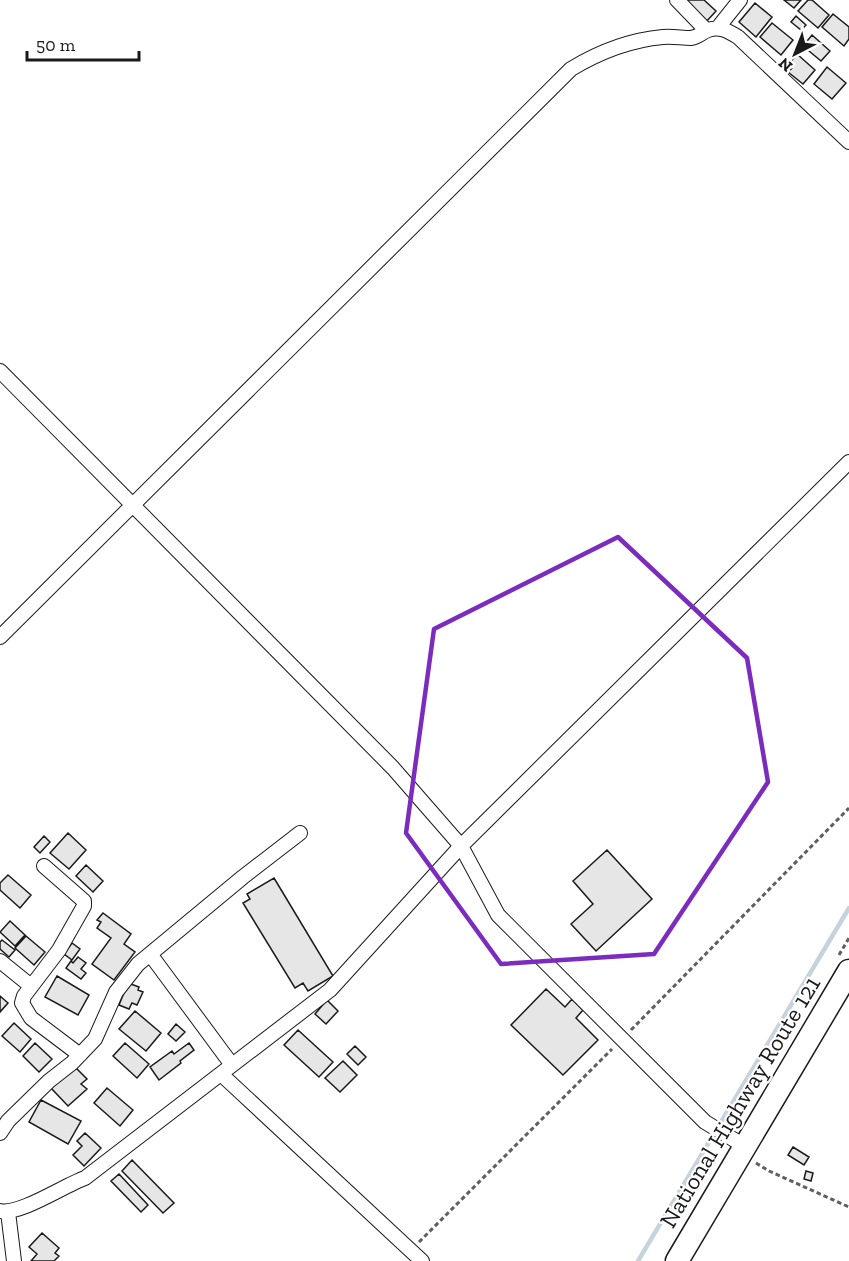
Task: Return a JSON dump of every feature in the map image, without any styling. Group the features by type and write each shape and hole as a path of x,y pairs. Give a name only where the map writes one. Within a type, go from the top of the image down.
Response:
{"highway":[{"name":"National Highway Route 121","path":"677,1261 849,971"}],"street":[{"path":"677,0 706,30"},
{"path":"722,28 720,25 740,0"},
{"path":"0,637 571,69 620,45 666,36 694,37 706,30 722,28 738,37 849,142"},
{"path":"0,371 393,768 461,846 498,915 705,1122 744,1151"},
{"path":"14,1261 4,1211 16,1211 68,1184 85,1178 330,990 461,846 849,462"},
{"path":"0,1133 8,1121 95,1039 116,992 138,964 300,833"},
{"path":"44,866 84,901 84,906 59,950 24,996 22,1003 31,1018 80,1055"},
{"path":"150,954 227,1070 423,1261"},
{"path":"0,961 31,986"}],"path":[{"path":"744,1151 769,1171 849,1207"}],"highlighted area":[{"path":"618,537 747,658 768,782 654,954 501,964 406,833 434,629"}],"building":[{"path":"704,0 716,11 706,22 685,2"},
{"path":"784,0 801,0 794,8"},
{"path":"808,0 812,0 829,15 818,28 798,11"},
{"path":"755,3 772,17 756,37 739,22"},
{"path":"833,14 849,27 849,39 844,46 822,27"},
{"path":"796,16 806,25 801,30 791,22"},
{"path":"772,23 793,40 781,55 760,37"},
{"path":"812,35 830,51 821,61 803,46"},
{"path":"797,54 815,70 803,84 788,72 792,68 788,65"},
{"path":"827,67 846,83 832,99 814,84"},
{"path":"68,833 86,850 69,869 50,853"},
{"path":"44,836 50,842 40,853 34,847"},
{"path":"607,850 652,899 596,951 571,924 593,904 573,881"},
{"path":"86,865 103,881 93,892 76,876"},
{"path":"8,875 31,895 20,908 0,890 0,883"},
{"path":"274,878 333,976 308,991 303,983 295,988 243,903 250,899 247,894"},
{"path":"103,913 131,934 124,944 135,952 114,980 92,964 111,938 97,928 101,922 97,920"},
{"path":"10,921 25,935 15,946 0,932"},
{"path":"26,936 45,952 34,965 15,948"},
{"path":"2,940 15,950 9,957 0,949"},
{"path":"72,943 80,949 72,960 64,954"},
{"path":"78,957 86,963 81,969 86,973 81,979 66,968"},
{"path":"57,976 89,995 78,1015 45,997"},
{"path":"128,983 139,987 138,990 143,992 137,1005 132,1003 129,1009 119,1005"},
{"path":"546,989 565,1007 572,999 583,1010 576,1018 598,1040 563,1075 511,1025"},
{"path":"0,996 8,1003 0,1012"},
{"path":"327,1000 338,1011 326,1024 315,1014"},
{"path":"135,1011 161,1033 146,1051 119,1029"},
{"path":"14,1023 31,1039 20,1052 2,1036"},
{"path":"176,1024 185,1032 176,1041 168,1034"},
{"path":"298,1030 333,1062 319,1077 284,1045"},
{"path":"35,1043 52,1059 39,1072 23,1056"},
{"path":"125,1043 149,1064 137,1078 113,1056"},
{"path":"189,1043 194,1050 159,1080 150,1067 172,1051 174,1054"},
{"path":"355,1046 366,1057 358,1065 347,1054"},
{"path":"343,1061 357,1075 340,1092 325,1078"},
{"path":"75,1067 87,1079 81,1084 87,1089 68,1106 51,1088"},
{"path":"107,1088 133,1110 120,1126 94,1103"},
{"path":"41,1100 81,1121 68,1144 29,1122"},
{"path":"85,1133 101,1148 84,1166 73,1155 82,1146 77,1141"},
{"path":"793,1147 809,1157 804,1165 788,1155"},
{"path":"132,1160 174,1203 163,1213 122,1171"},
{"path":"806,1171 813,1173 811,1181 804,1179"},
{"path":"119,1174 148,1205 141,1212 111,1181"},
{"path":"42,1233 59,1248 55,1253 59,1256 54,1261 31,1261 37,1254 29,1247"}],"waterway":[{"path":"638,1261 849,908"}]}
